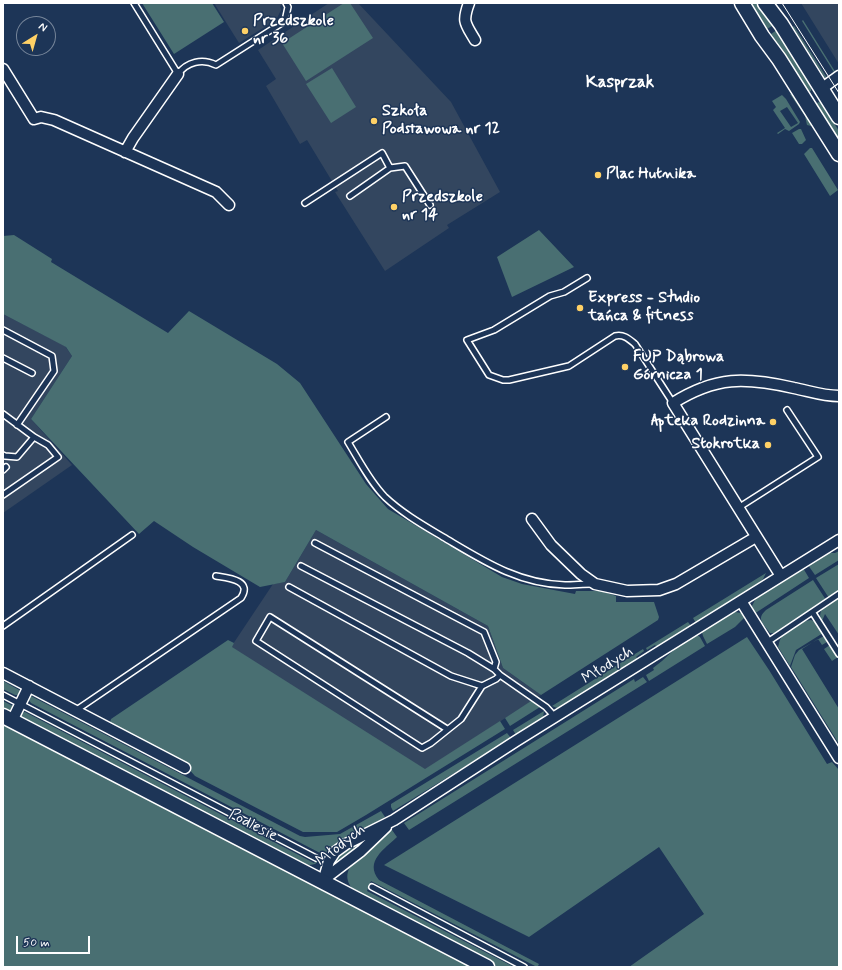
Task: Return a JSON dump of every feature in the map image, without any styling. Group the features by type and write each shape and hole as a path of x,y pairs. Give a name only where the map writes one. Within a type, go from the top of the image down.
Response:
{"street":[{"path":"469,3 464,17 464,22 475,40"},
{"path":"742,3 839,154"},
{"path":"765,3 781,24 839,117"},
{"path":"3,69 34,119 41,117 54,120 216,192 229,205"},
{"path":"125,152 133,138 178,74"},
{"path":"806,102 839,76"},
{"path":"781,576 673,404 694,392 713,384 728,380 761,381 822,395 839,396"},
{"path":"532,519 551,545 581,574 596,584 626,591 659,590 676,584 756,537"},
{"name":"Młodych","path":"323,882 327,866 335,852 346,844 394,820 839,540"},
{"path":"741,601 839,758"},
{"path":"3,673 185,768"},
{"path":"8,718 20,704 29,686"},
{"name":"Podlesie","path":"8,718 487,967"},
{"name":"Młodych","path":"323,882 327,877 361,851 394,820"}],"lane":[{"path":"134,3 178,74 186,66 197,62 207,62 216,65 285,21 288,7 286,3"},
{"path":"305,203 382,153 390,168"},
{"path":"350,196 390,168 405,166 430,205"},
{"path":"587,278 564,292 550,296 494,330 467,340 489,375 503,380 509,380 569,366 615,336 620,335 626,337 635,344 673,404"},
{"path":"3,330 52,356 54,371 17,425"},
{"path":"3,358 32,373"},
{"path":"738,508 818,457 787,410"},
{"path":"3,414 34,437 48,445 58,457 3,494"},
{"path":"386,417 348,442 371,479 385,496 406,514 506,573 535,581 565,585 596,584"},
{"path":"3,455 17,457 34,437"},
{"path":"3,626 132,535"},
{"path":"315,543 484,632 496,662 494,669"},
{"path":"301,566 468,653 494,669 500,675 546,707 555,718"},
{"path":"75,711 241,598 245,590 241,583 236,580 216,576"},
{"path":"289,587 450,676 482,686"},
{"path":"766,643 813,613 839,594"},
{"path":"813,613 839,654"},
{"path":"447,729 270,617 256,640 422,748 431,744 447,729 461,719 482,686 496,680 500,675"},
{"name":"Podlesie","path":"3,695 316,858"},
{"path":"372,887 524,967"}],"shaded area":[{"name":"Przedszkole nr 36","path":"214,3 285,3 280,6 281,10 276,20 239,43"},
{"name":"Szkoła Podstawowa nr 12","path":"329,3 358,3 451,102 500,192 447,225 449,228 385,271 335,192 338,191 307,140 300,144 266,86 276,79 258,50"},
{"path":"801,3 839,3 839,64"},
{"path":"3,314 65,346 72,356 31,419 72,465 3,513"},
{"path":"316,530 488,626 503,668 541,695 425,770 231,647 273,584 285,582"}],"green space":[{"path":"142,3 212,3 224,22 174,54"},
{"path":"344,3 350,3 373,38 306,81 282,43"},
{"path":"747,3 758,3 777,23 762,32"},
{"path":"803,20 836,73 835,74 802,21"},
{"path":"794,26 827,78 825,78 793,27"},
{"path":"780,28 811,88 811,91 808,92 765,38"},
{"path":"332,68 356,107 331,123 306,84"},
{"path":"790,94 794,95 812,122 811,126 807,125 805,116"},
{"path":"782,95 800,122 799,124 789,131 785,129 778,134 777,133 785,128 773,110 776,107 772,101","holes":["787,107 798,123 791,127 780,111"]},
{"path":"819,102 839,131 839,144 815,104"},
{"path":"801,129 806,140 802,144 799,144 792,133"},
{"path":"812,148 838,190 830,196 804,154"},
{"path":"539,230 574,267 512,297 497,257"},
{"path":"14,235 52,259 51,262 168,333 189,311 277,364 300,383 366,484 388,509 502,577 522,584 575,594 576,591 601,591 616,596 616,602 654,602 659,617 658,620 541,695 503,668 488,626 316,530 285,582 260,587 193,547 154,521 139,534 31,419 72,356 66,347 3,314 3,236"},
{"path":"839,551 839,560 815,575 808,565 827,553 835,553"},
{"path":"839,564 839,591 829,598 816,578"},
{"path":"803,568 809,578 754,614 752,606 756,598"},
{"path":"766,573 758,584 696,623 693,618"},
{"path":"813,580 826,600 780,631 770,633 761,619 763,613"},
{"path":"839,597 839,635 825,614 822,621 820,616 823,608"},
{"path":"731,613 741,613 745,617 735,627 707,644 702,632"},
{"path":"811,620 816,622 823,633 796,650 790,666 778,647 780,639 794,627"},
{"path":"688,622 691,626 657,647 655,645 647,650 646,648"},
{"path":"697,635 700,637 705,646 649,681 646,675 654,670 653,668 678,646"},
{"path":"824,636 827,642 822,645 818,639"},
{"path":"747,637 827,764 832,762 839,770 839,967 629,967 704,914 659,847 529,937 384,865"},
{"path":"228,640 234,643 232,647 425,769 500,721 505,729 337,832 303,832 195,776 187,767 109,726 111,719"},
{"path":"812,642 802,649 839,709 839,744 791,667 795,655 799,650"},
{"path":"830,645 838,657 832,661 824,649"},
{"path":"643,649 644,651 636,657 638,659 561,707 557,708 552,706"},
{"path":"643,677 647,682 409,830 404,823 634,679 635,682"},
{"path":"3,681 21,691 19,695 15,695 3,689"},
{"path":"29,695 300,836 305,837 340,834 381,811 385,817 336,846 315,864 301,864 20,717 21,713 25,712 314,863 322,854 31,703 28,699"},
{"path":"3,701 13,706 11,711 9,712 3,709"},
{"path":"531,701 540,707 510,726 505,718"},
{"path":"544,711 543,718 516,735 513,730"},
{"path":"3,722 475,967 3,967"},
{"path":"507,733 511,738 393,811 391,804"},
{"path":"392,830 397,837 382,851 375,861 375,873 379,880 539,964 538,966 537,967 371,881 367,891 514,967 498,967 356,893 350,886 347,878 351,865 384,835"},
{"path":"372,836 363,845 332,867 343,851"}],"tram line":[{"path":"782,3 839,93"}],"place":[{"name":"Przedszkole nr 36","path":"245,31"},
{"name":"Szkoła Podstawowa nr 12","path":"374,121"},
{"name":"Plac Hutnika","path":"598,175"},
{"name":"Przedszkole nr 14","path":"394,207"},
{"name":"Express - Studio tańca & fitness","path":"580,308"},
{"name":"FUP Dąbrowa Górnicza 1","path":"625,367"},
{"name":"Apteka Rodzinna","path":"773,422"},
{"name":"Stokrotka","path":"768,445"}],"district":[{"name":"Kasprzak","path":"620,83"}]}
